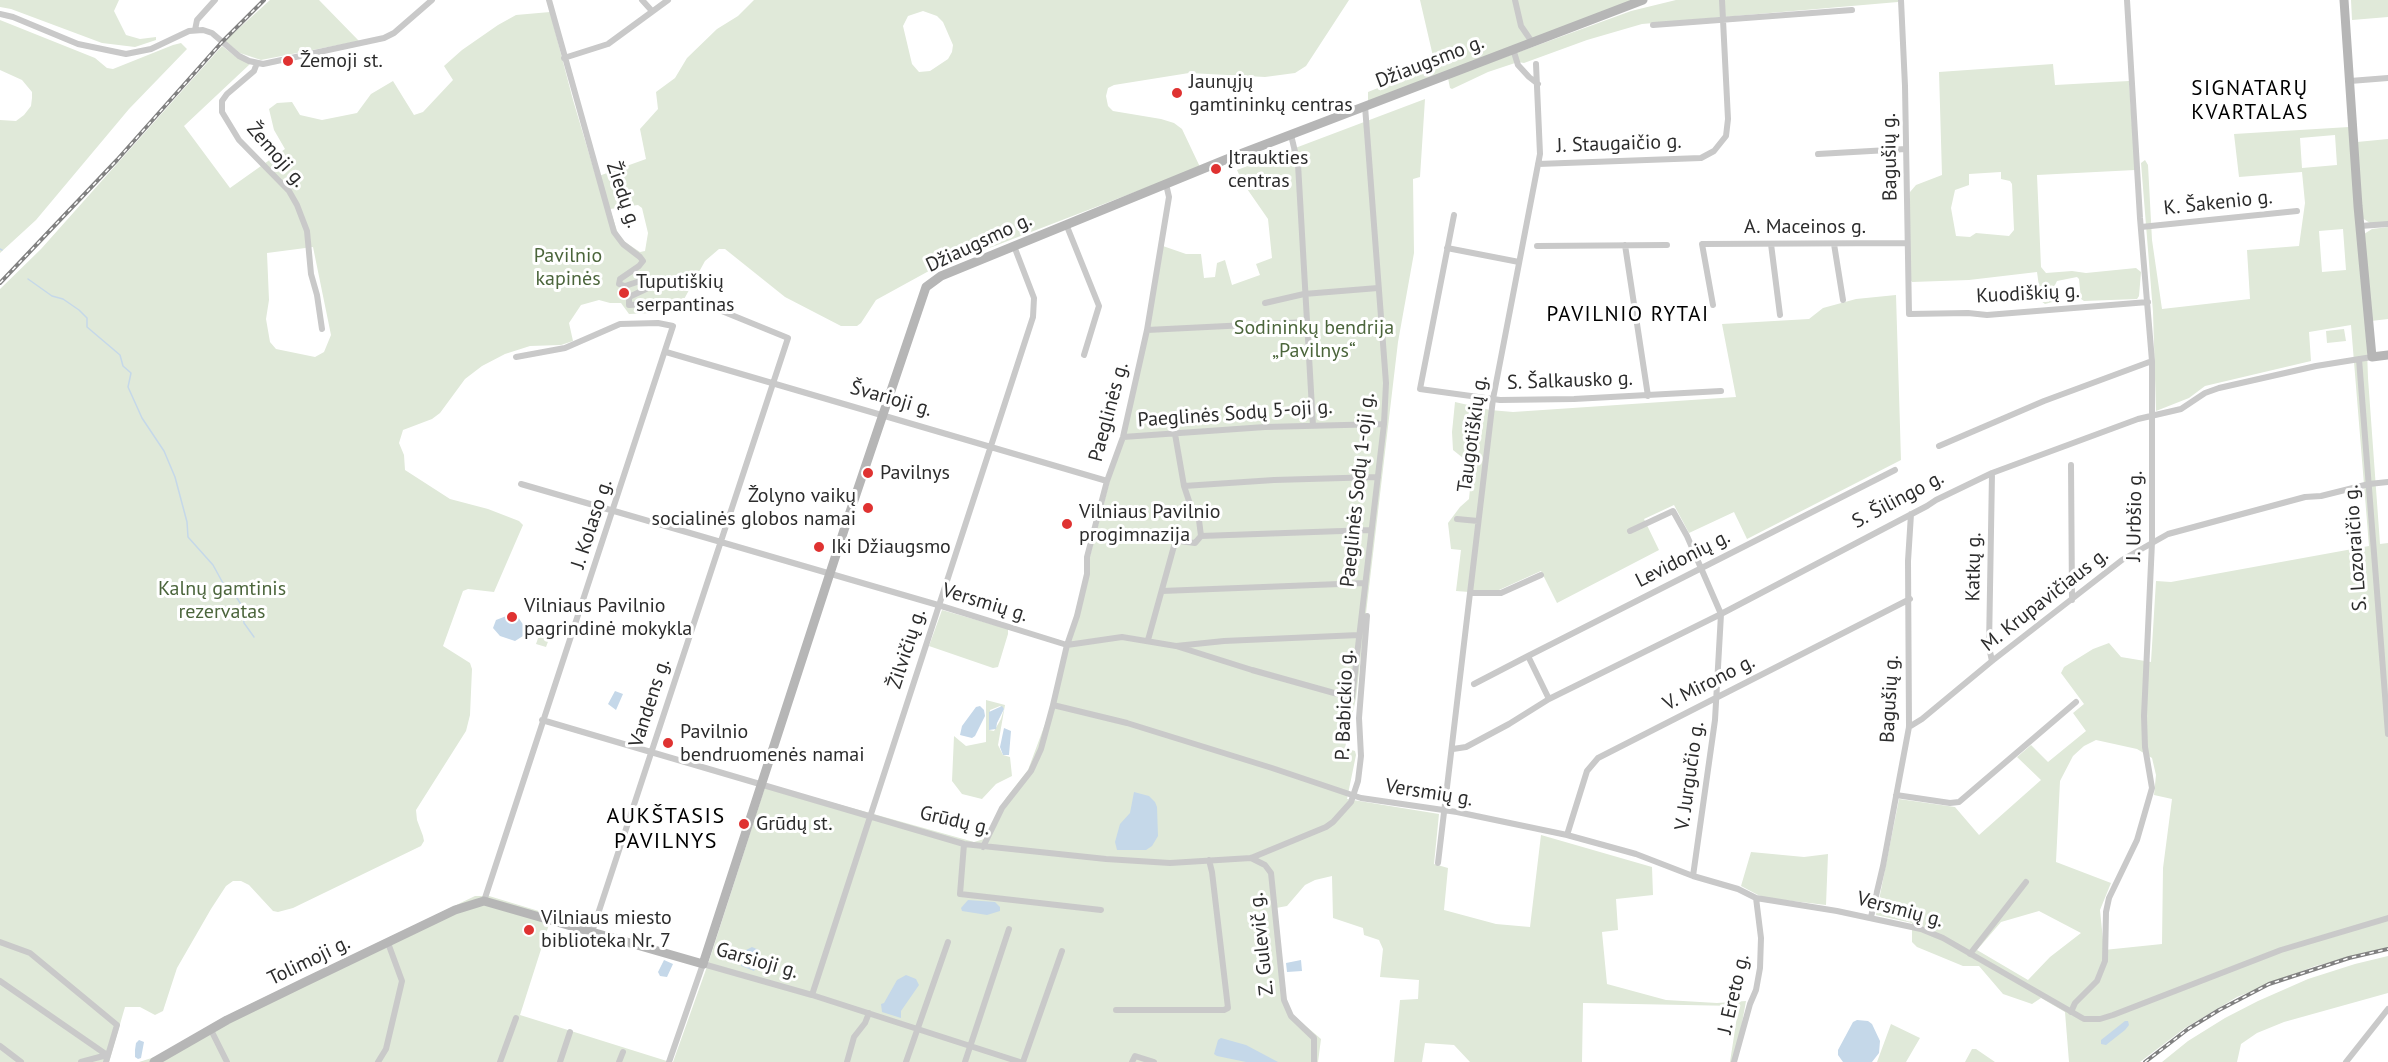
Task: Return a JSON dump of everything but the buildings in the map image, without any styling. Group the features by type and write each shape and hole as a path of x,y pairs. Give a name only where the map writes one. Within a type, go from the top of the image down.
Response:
{"street":[{"path":"195,30 197,21 214,0"},
{"path":"0,14 13,17 78,44 126,54 151,49 195,30 209,31 239,56 257,63 271,63 384,38 394,33 432,0"},
{"name":"Žiedų g.","path":"549,0 614,232 623,244 642,261 639,266 620,279 619,284 625,286 643,280 649,282 646,289 629,297 627,301 629,305 707,304 787,336 785,349"},
{"path":"642,0 652,11"},
{"path":"564,58 608,44 668,0"},
{"path":"1515,0 1521,26 1532,42"},
{"name":"Džiaugsmo g.","path":"703,964 882,414 926,287 941,276 1166,184 1644,0"},
{"path":"1722,0 1724,19"},
{"name":"Bagušių g.","path":"1901,0 1910,314"},
{"name":"J. Urbšio g.","path":"2071,1012 2075,1003 2097,981 2105,961 2106,912 2109,898 2137,840 2152,788 2145,747 2144,716 2152,542 2152,361 2127,0"},
{"path":"2344,0 2372,357"},
{"path":"1653,25 1852,10"},
{"name":"J. Staugaičio g.","path":"1538,164 1701,158 1714,151 1726,136 1728,119 1724,19"},
{"path":"1513,49 1518,65 1538,84"},
{"name":"Žemoji g.","path":"257,63 254,71 227,94 222,101 222,112 239,140 289,191 297,205 306,231 311,274 322,329"},
{"name":"Taugotiškių g.","path":"1438,863 1493,399 1538,164 1540,132 1536,64"},
{"path":"2350,81 2388,78"},
{"name":"Paeglinės Sodų 1-oji g.","path":"1176,646 1352,698 1384,424 1386,382 1365,106"},
{"path":"1291,135 1298,164 1313,426"},
{"path":"1818,154 1906,149"},
{"name":"Paeglinės g.","path":"1067,645 1077,616 1087,574 1087,558 1107,480 1123,437 1147,330 1169,197 1166,184"},
{"name":"K. Šakenio g.","path":"2141,227 2297,211"},
{"path":"1454,214 1447,248 1519,262"},
{"path":"1066,224 1099,306 1084,355"},
{"path":"2360,226 2388,224"},
{"path":"1834,243 1843,300"},
{"name":"A. Maceinos g.","path":"1713,305 1702,244 1907,243"},
{"path":"1771,244 1780,315"},
{"path":"1625,245 1648,396"},
{"path":"1537,246 1667,245"},
{"name":"Žilvičių g.","path":"812,995 868,816 992,446 1034,309 1034,298 1014,246"},
{"name":"S. Šalkausko g.","path":"1447,248 1420,389 1493,399 1574,399 1721,391"},
{"path":"1265,303 1304,294 1378,288"},
{"name":"Kuodiškių g.","path":"1910,314 1987,315 2148,302"},
{"path":"1147,330 1307,322"},
{"name":"J. Kolaso g.","path":"484,901 673,329 672,324 666,323 620,324 565,348 516,357"},
{"name":"Vandens g.","path":"592,932 785,349"},
{"name":"Švarioji g.","path":"666,352 1107,480"},
{"name":"S. Šilingo g.","path":"1453,749 1466,747 1549,699 1720,614 1954,490 1992,473 2152,415 2181,409 2205,393 2219,388 2316,366 2388,355"},
{"name":"S. Lozoraičio g.","path":"2359,359 2388,734"},
{"path":"1939,446 2044,401 2152,361"},
{"name":"Paeglinės Sodų 5-oji g.","path":"1123,437 1384,424"},
{"path":"1175,434 1184,486 1191,507 1199,520 1201,536"},
{"path":"2071,465 2072,600"},
{"name":"Levidonių g.","path":"1474,684 1895,470"},
{"name":"Katkų g.","path":"1992,473 1989,647 1992,661"},
{"path":"1184,486 1274,480 1378,477"},
{"name":"M. Krupavičiaus g.","path":"1909,727 2122,560 2152,542 2168,534 2224,518 2369,484 2388,482"},
{"name":"Versmių g.","path":"521,484 938,605 1067,645"},
{"name":"V. Jurgučio g.","path":"1630,531 1673,511 1687,536 1720,614 1715,720 1693,876"},
{"name":"Bagušių g.","path":"1871,917 1909,727 1908,561 1911,514"},
{"path":"1457,519 1478,521"},
{"path":"1148,640 1176,542 1195,543 1201,536 1370,530"},
{"path":"1470,593 1502,593 1541,575"},
{"path":"1161,591 1365,583"},
{"name":"V. Mirono g.","path":"1567,835 1587,771 1606,753 1910,599"},
{"name":"P. Babickio g.","path":"1353,796 1361,756 1359,718 1367,616"},
{"path":"983,847 1002,808 1031,771 1041,749 1067,645 1114,638 1148,640 1176,646 1224,641 1359,635"},
{"path":"1528,656 1549,699"},
{"path":"1896,795 1950,803 1959,802 2076,702"},
{"name":"Versmių g.","path":"1053,705 1138,726 1353,796 1445,810 1567,835 1636,854 1693,876 1738,889 1756,898 1871,917 1921,929 1943,938 2084,1018 2100,1019 2281,950 2388,918"},
{"name":"Grūdų g.","path":"542,720 964,844 983,847 1170,863 1251,858 1326,827 1344,811 1353,796"},
{"path":"964,844 960,894 1101,910"},
{"name":"Z. Gulevič g.","path":"1251,858 1265,865 1271,873 1284,1000 1291,1016 1314,1038 1314,1062"},
{"path":"1116,1010 1224,1010 1228,1008 1209,860"},
{"path":"1970,954 2026,882"},
{"name":"J. Ereto g.","path":"1734,1062 1756,990 1760,968 1761,938 1756,898"},
{"name":"Garsioji g.","path":"484,901 812,995 1021,1062"},
{"name":"Tolimoji g.","path":"154,1062 306,982 455,910 484,901"},
{"path":"965,1062 1009,929"},
{"path":"0,942 30,953 117,1025 107,1059"},
{"path":"906,1062 948,942"},
{"path":"378,1062 386,1049 402,981 388,943"},
{"path":"1021,1062 1062,951"},
{"path":"669,1062 703,964"},
{"path":"0,981 107,1059"},
{"path":"2346,1062 2388,1010"},
{"path":"847,1062 854,1037 865,1023 869,1013"},
{"path":"500,1062 516,1018"},
{"path":"211,1030 227,1062"},
{"path":"560,1062 570,1032"},
{"path":"0,1046 21,1062"},
{"path":"619,1062 623,1052"},
{"path":"1132,1062 1135,1056 1154,1062"},
{"path":"81,1062 107,1059"}],"green space":[{"path":"0,0 119,0 114,11 126,35 140,39 156,37 156,40 135,47 102,43 0,7"},
{"path":"270,0 319,0 359,41 261,60 240,53 225,41"},
{"path":"754,0 1349,0 1306,66 1295,73 1265,77 1189,73 1114,85 1108,88 1106,96 1108,106 1113,111 1161,119 1174,123 1182,129 1200,167 927,272 876,300 857,326 841,326 785,297 725,249 719,249 705,261 677,312 629,314 621,303 599,300 581,305 569,323 573,341 561,345 530,346 505,354 482,366 465,379 440,413 432,419 403,430 399,443 404,455 405,470 450,499 488,509 519,521 523,525 494,592 468,589 463,591 443,646 470,663 472,669 470,715 466,731 416,810 424,841 421,846 293,908 278,912 273,911 249,885 241,881 233,881 226,886 211,909 177,968 163,1011 155,1015 140,1007 125,1007 109,1062 0,1062 0,289 41,249 222,46 250,64 184,126 230,188 285,149 274,130 269,109 277,103 292,102 300,115 322,120 357,113 371,94 393,81 414,115 423,112 453,80 444,66 462,50 516,15 550,12 596,177 646,159 640,129 658,109 656,92 675,78 687,58 717,29 738,16","holes":["923,11 937,16 943,22 953,45 948,59 930,71 919,72 912,64 903,26 908,16","638,205 642,208 648,233 645,251 640,252 618,234 610,209","313,247 331,335 324,352 315,357 276,349 270,342 266,319 269,300 267,253"]},
{"path":"1420,0 1633,0 1368,101 1368,92 1435,65"},
{"path":"1676,0 1898,0 1898,2 1642,24 1587,40 1524,63 1518,62 1488,72 1450,88 1448,78 1631,11"},
{"path":"2351,0 2388,0 2388,17 2352,20"},
{"path":"0,20 95,58 107,68 113,69 173,45 181,43 187,49 129,109 36,220 0,253 0,120 16,121 24,115 31,106 32,92 22,80 0,70"},
{"path":"2053,64 2055,85 2129,81 2135,170 2037,175 2041,267 2046,273 2072,271 2086,273 2136,268 2141,272 2137,299 2084,301 2081,299 2077,277 2057,281 2054,287 2056,301 2045,304 2041,301 2037,272 1969,280 1912,282 1910,279 1910,192 1916,185 1942,175 1939,72","holes":["2001,172 2001,179 2010,181 2012,184 2014,230 2009,236 1976,233 1970,237 1956,236 1951,208 1955,190 1969,185 1969,174"]},
{"name":"Sodininkų bendrija „Pavilnys“","path":"1425,99 1420,177 1413,179 1414,253 1398,342 1356,698 1345,748 1355,751 1356,755 1347,799 1439,814 1434,864 1448,868 1444,910 1496,924 1530,927 1541,835 1652,867 1653,895 1616,899 1618,930 1602,932 1607,984 1666,1000 1717,1003 1746,1001 1735,1062 1730,1062 1738,1010 1736,1006 1583,1003 1582,1062 1470,1062 1454,1045 1425,1043 1422,1062 1394,1062 1400,1000 1418,999 1419,980 1380,977 1383,949 1379,940 1364,935 1363,928 1333,918 1332,876 1305,885 1287,906 1276,908 1287,1004 1292,1014 1321,1039 1318,1062 673,1062 709,961 766,784 974,842 984,839 1006,798 1028,770 1048,716 1121,438 1145,335 1160,245 1186,254 1201,254 1204,278 1215,277 1217,263 1225,260 1232,285 1260,275 1256,264 1272,258 1268,219 1243,183 1237,170"},
{"path":"2349,127 2366,321 2380,544 2388,543 2388,948 2315,966 2237,997 2185,1028 2140,1062 2069,1062 2065,1012 2041,998 2032,1004 2003,994 1979,966 1963,966 1917,947 1912,942 1912,923 1876,915 1899,799 1955,807 1979,835 2041,780 2017,757 2031,745 2048,762 2086,731 2073,713 2084,704 2061,673 2064,667 2093,649 2109,643 2121,657 2151,662 2156,581 2171,582 2369,546 2351,325 2309,332 2311,361 2205,386 2189,398 2156,411 2153,312 2141,163 2145,160 2148,165 2152,240 2162,309 2250,299 2247,250 2299,246 2305,203 2302,172 2239,177 2234,134","holes":["2335,135 2337,165 2302,168 2300,138","2343,229 2346,270 2322,272 2319,231","2096,740 2137,749 2152,758 2156,775 2154,795 2172,799 2163,868 2162,944 2104,950 2100,910 2111,883 2056,862 2060,781 2073,756 2084,746","2039,911 2081,933 2050,957 2028,980 1977,950 2001,922"]},
{"path":"2388,139 2388,222 2370,223 2362,218 2357,142"},
{"path":"2388,227 2388,319 2371,321 2364,234 2372,229"},
{"path":"1896,295 1901,460 1747,539 1734,512 1689,533 1674,505 1644,519 1659,550 1557,603 1541,571 1499,590 1483,593 1456,591 1461,550 1451,549 1448,523 1469,499 1473,458 1463,458 1453,450 1455,402 1490,410 1513,412 1736,397 1722,324 1809,319 1823,308 1856,299"},
{"path":"2344,329 2346,341 2327,343 2326,331"},
{"path":"942,610 1008,629 998,667 993,668 929,646"},
{"path":"543,624 553,628 546,647 536,644"},
{"path":"986,700 1005,705 998,745 1003,755 1010,757 1012,776 996,784 982,799 962,794 952,781 954,736 966,746 986,742","holes":["1000,706 1004,709 994,731 989,730 990,710"]},
{"path":"1751,852 1804,857 1828,854 1826,905 1767,898 1741,886"},
{"path":"475,896 489,896 552,915 520,1015 670,1062 139,1062 161,1055 236,1011"},
{"path":"2388,956 2388,993 2284,1022 2257,1033 2241,1044 2237,1062 2162,1062 2188,1041 2258,1001 2308,979"},
{"path":"1891,1024 1920,1038 1906,1062 1877,1062"},
{"path":"1972,1049 1976,1049 1995,1062 1965,1062"}],"water":[{"path":"509,615 518,617 526,629 523,636 515,641 500,636 493,628 496,620"},
{"path":"615,691 623,694 616,710 608,704"},
{"path":"980,706 985,716 975,736 972,738 960,735 962,726 976,707"},
{"path":"1002,706 1004,709 996,729 989,730 989,712"},
{"path":"1004,728 1011,731 1009,755 1003,755 1000,747"},
{"path":"1134,792 1149,796 1155,802 1158,836 1152,846 1146,850 1117,850 1115,842 1120,824 1130,813"},
{"path":"968,900 995,902 1000,907 1000,911 987,915 962,911 961,908"},
{"path":"752,947 759,950 754,971 741,966 742,952"},
{"path":"664,960 673,964 667,977 660,976 658,972"},
{"path":"1301,960 1302,971 1287,972 1286,963"},
{"path":"906,975 916,979 919,985 901,1011 901,1018 882,1012 881,1004 884,1003 897,980"},
{"path":"1868,1021 1872,1024 1880,1041 1879,1053 1872,1062 1843,1062 1838,1055 1838,1050 1853,1022"},
{"path":"2128,1021 2129,1025 2125,1030 2106,1045 2101,1044 2101,1040"},
{"path":"1221,1038 1246,1045 1278,1062 1246,1062 1217,1056 1214,1054 1218,1040"},
{"path":"139,1040 144,1042 141,1058 138,1059 135,1057 135,1050"}],"waterway":[{"path":"28,279 52,296 63,299 79,310 87,318 87,327 120,355 123,366 131,373 128,387 142,418 164,451 175,477 187,522 188,537 213,565 224,585 235,595 242,606 244,623 254,637"}],"railway":[{"path":"0,283 117,160 222,42 264,0"},
{"path":"2145,1062 2188,1029 2269,984 2349,958 2388,949"}],"place":[{"name":"Žemoji st.","path":"288,61"},
{"name":"Jaunųjų gamtininkų centras","path":"1177,93"},
{"name":"Įtraukties centras","path":"1216,169"},
{"name":"Tuputiškių serpantinas","path":"624,293"},
{"name":"Pavilnys","path":"868,473"},
{"name":"Žolyno vaikų socialinės globos namai","path":"868,508"},
{"name":"Vilniaus Pavilnio progimnazija","path":"1067,524"},
{"name":"Iki Džiaugsmo","path":"819,547"},
{"name":"Vilniaus Pavilnio pagrindinė mokykla","path":"512,617"},
{"name":"Pavilnio bendruomenės namai","path":"668,743"},
{"name":"Grūdų st.","path":"744,824"},
{"name":"Vilniaus miesto biblioteka Nr. 7","path":"529,930"}],"district":[{"name":"SIGNATARŲ KVARTALAS","path":"2250,101"},
{"name":"PAVILNIO RYTAI","path":"1628,315"},
{"name":"AUKŠTASIS PAVILNYS","path":"666,830"}],"park label":[{"name":"Pavilnio kapinės","path":"568,268"},
{"name":"Kalnų gamtinis rezervatas","path":"222,600"}]}
